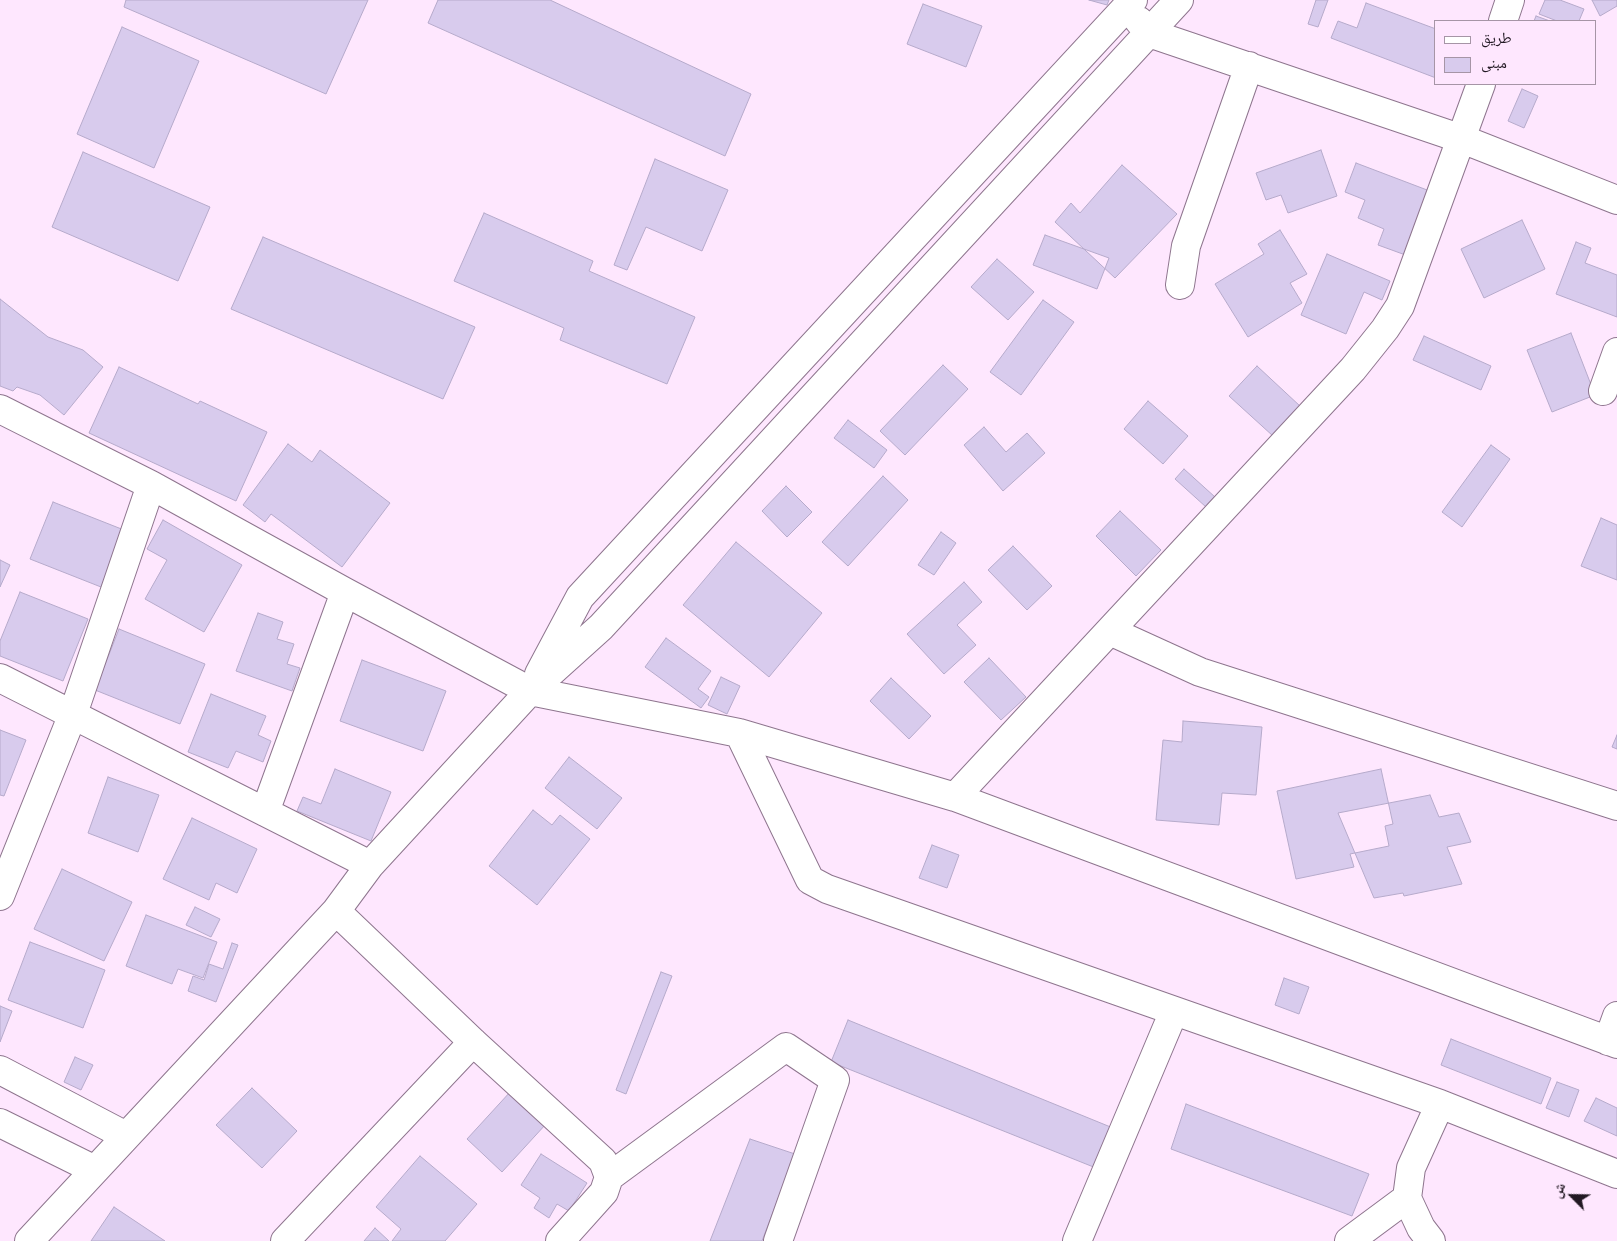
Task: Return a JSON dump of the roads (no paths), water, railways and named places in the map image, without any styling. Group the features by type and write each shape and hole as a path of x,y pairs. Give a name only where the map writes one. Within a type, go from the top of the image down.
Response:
{"street":[{"path":"29,1241 336,911 370,865 530,691 601,627 1180,0"},
{"path":"1502,20 1510,0"},
{"path":"530,691 580,597 1131,3 1149,33 1462,139 1617,200"},
{"path":"1180,285 1186,246 1249,66"},
{"path":"955,798 1353,370 1385,329 1400,306 1481,85"},
{"path":"1603,390 1617,352"},
{"path":"0,409 151,485 530,691 739,733 955,798 1614,1034"},
{"path":"0,896 73,714 151,485"},
{"path":"265,812 345,592"},
{"path":"1110,631 1200,672 1617,806"},
{"path":"0,678 370,865"},
{"path":"739,733 810,880 827,889 1440,1104 1617,1174"},
{"path":"336,911 473,1042 591,1150 602,1161 609,1177"},
{"path":"1077,1241 1174,1011"},
{"path":"285,1241 473,1042"},
{"path":"560,1241 604,1192 609,1177 786,1047 835,1080 778,1241"},
{"path":"0,1070 126,1136"},
{"path":"1431,1241 1421,1228 1407,1198 1412,1168 1440,1104"},
{"path":"0,1123 95,1170"},
{"path":"1349,1241 1407,1198"}]}
